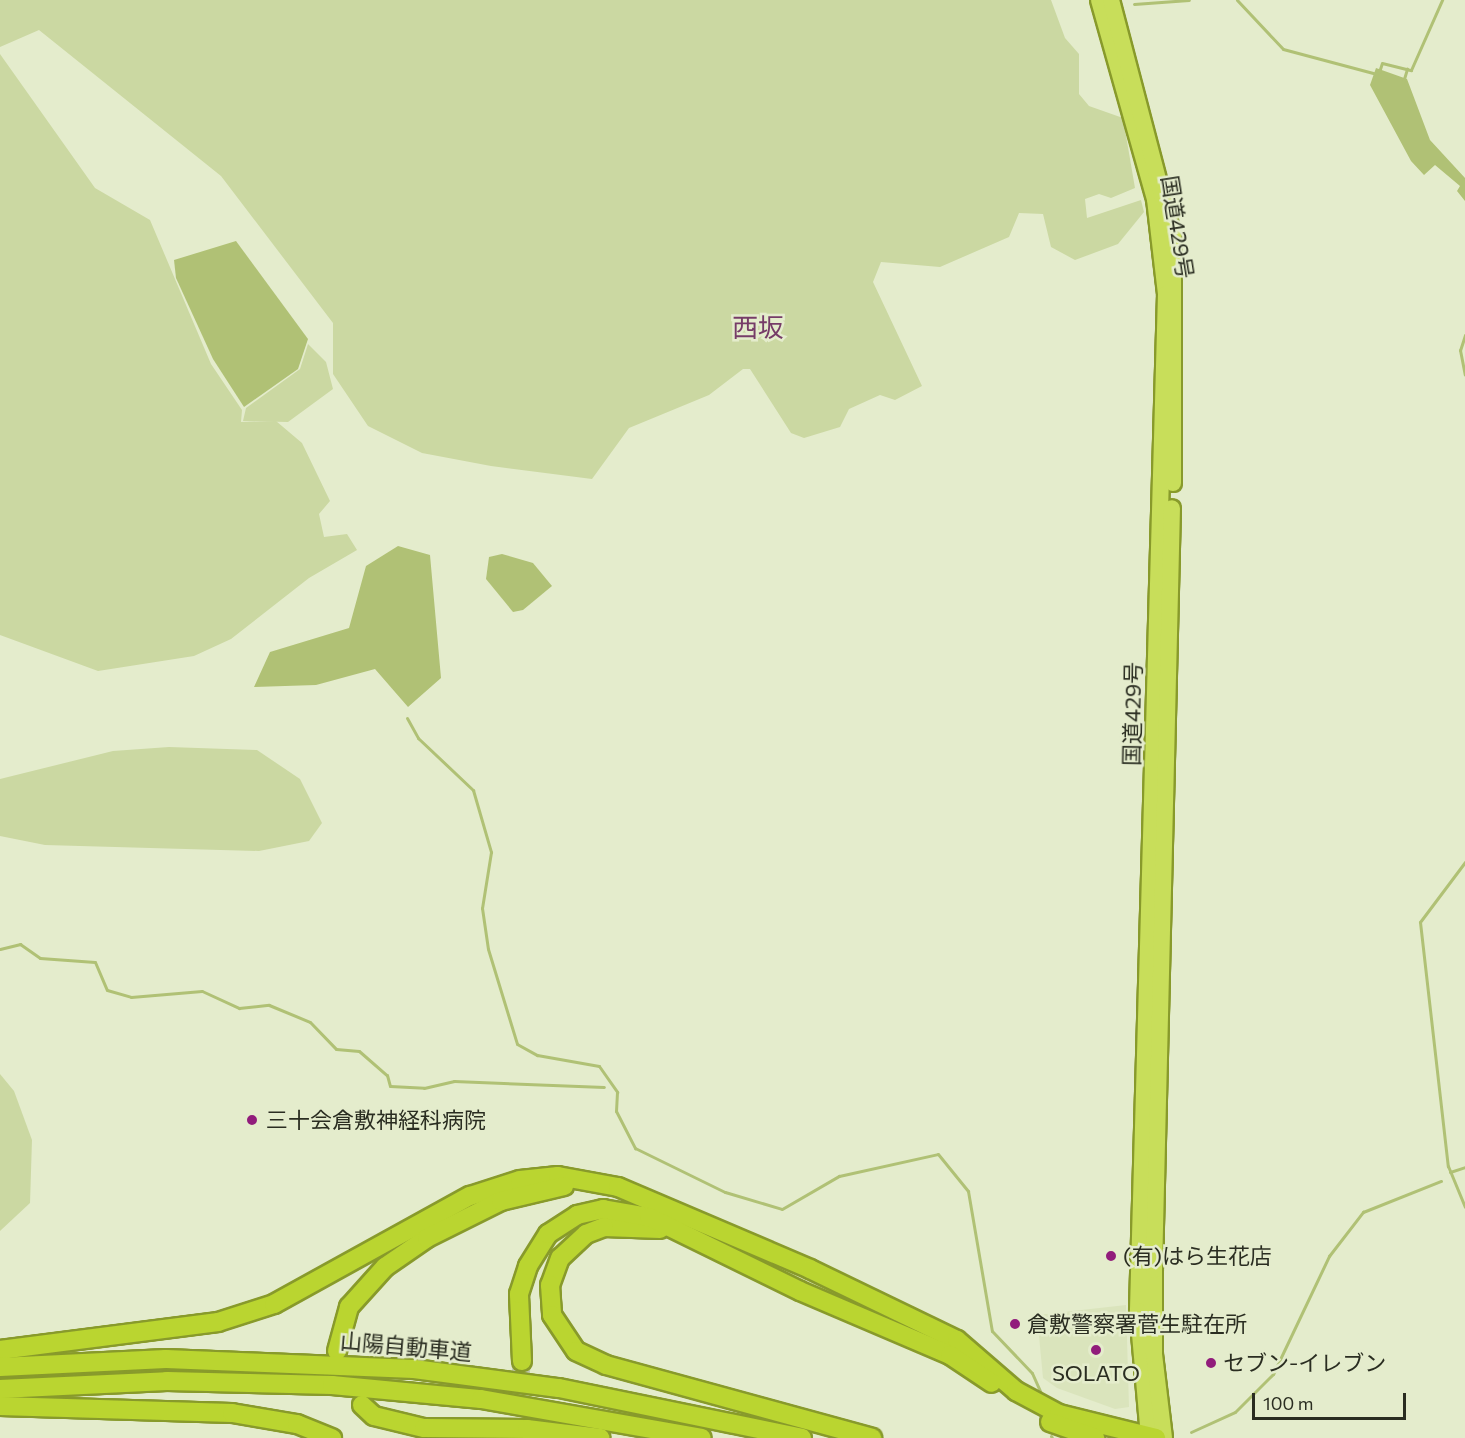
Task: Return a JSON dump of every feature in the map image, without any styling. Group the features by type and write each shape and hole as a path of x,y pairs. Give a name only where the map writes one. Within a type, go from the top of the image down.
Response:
{"highway":[{"name":"国道429号","path":"1099,0 1155,199 1166,294 1138,1301 1154,1437"},
{"name":"国道429号","path":"1111,0 1165,189 1176,268 1154,1270 1154,1437"},
{"path":"0,1350 219,1322 283,1300 470,1196 520,1180 558,1176 618,1187 655,1202 957,1340 1016,1391 1059,1414 1154,1437"},
{"path":"337,1351 341,1324 361,1291 427,1238 501,1201 584,1182"},
{"path":"522,1361 519,1294 548,1233 577,1215 603,1209 649,1217 670,1230 950,1355 1033,1414 1095,1438"},
{"path":"670,1230 604,1227 586,1234 560,1258 550,1285 552,1315 576,1351 606,1365 872,1438"},
{"name":"山陽自動車道","path":"0,1367 211,1360 414,1369 559,1388 802,1438"},
{"name":"山陽自動車道","path":"0,1389 167,1381 332,1385 492,1401 702,1438"},
{"path":"362,1405 374,1416 424,1428 527,1429 600,1438"},
{"path":"0,1406 232,1413 297,1424 332,1438"}],"shaded area":[{"path":"0,0 1051,0 1065,38 1079,54 1079,94 1089,106 1123,118 1135,188 1111,198 1099,194 1085,199 1087,218 1141,200 1144,212 1118,244 1075,260 1051,247 1043,214 1019,213 1009,237 940,267 881,262 873,282 922,386 895,400 880,395 849,409 840,427 804,438 791,433 750,369 743,369 709,395 629,428 592,479 491,466 422,453 368,426 333,374 333,323 221,176 39,30 0,47"},
{"path":"0,54 95,188 150,220 211,364 242,410 241,422 276,421 302,443 330,501 319,514 324,537 347,534 357,550 309,578 231,639 194,656 98,671 0,635"},
{"path":"1376,68 1407,79 1430,140 1465,178 1465,201 1457,191 1460,186 1435,165 1424,175 1411,161 1370,85"},
{"path":"236,241 308,339 298,369 244,407 213,359 176,278 174,260"},
{"path":"308,344 326,362 333,389 288,422 243,421 246,408 300,369"},
{"path":"398,546 430,555 441,678 408,707 375,669 316,685 254,687 270,652 349,628 366,566"},
{"path":"502,554 533,563 552,586 523,610 513,612 486,579 489,557"},
{"path":"169,747 257,750 300,779 322,823 309,841 259,851 45,845 0,836 0,779 113,751"},
{"path":"0,1074 14,1091 32,1140 30,1203 0,1231"},
{"path":"1126,1305 1129,1407 1115,1409 1057,1388 1043,1378 1037,1315"}],"waterway":[{"path":"1134,4 1189,0"},
{"path":"1237,0 1283,49 1377,74"},
{"path":"1379,72 1382,63 1411,70 1442,0"},
{"path":"1403,82 1407,69"},
{"path":"1465,335 1460,350 1465,375"},
{"path":"407,718 418,738 473,790 491,852 482,908 488,949 517,1044 537,1055 599,1066 617,1092 616,1111 635,1148 725,1192 782,1209 839,1176 938,1154 968,1191 992,1331 1032,1373 1042,1395"},
{"path":"1465,862 1420,922 1448,1166 1465,1207"},
{"path":"0,949 20,944 40,958 95,962 107,990 131,997 202,991 239,1008 269,1005 310,1022 336,1049 359,1051 387,1075 390,1086 424,1088 454,1081 604,1087"},
{"path":"1450,1172 1465,1167"},
{"path":"1191,1432 1235,1412 1273,1374 1329,1256 1363,1212 1441,1181"}],"tunnel":[{"path":"503,1438 518,1401 522,1361"}],"place":[{"name":"三十会倉敷神経科病院","path":"252,1120"},
{"name":"(有)はら生花店","path":"1111,1256"},
{"name":"倉敷警察署菅生駐在所","path":"1015,1324"},
{"name":"SOLATO","path":"1096,1350"},
{"name":"セブン-イレブン","path":"1211,1363"}],"district":[{"name":"西坂","path":"758,327"}]}
